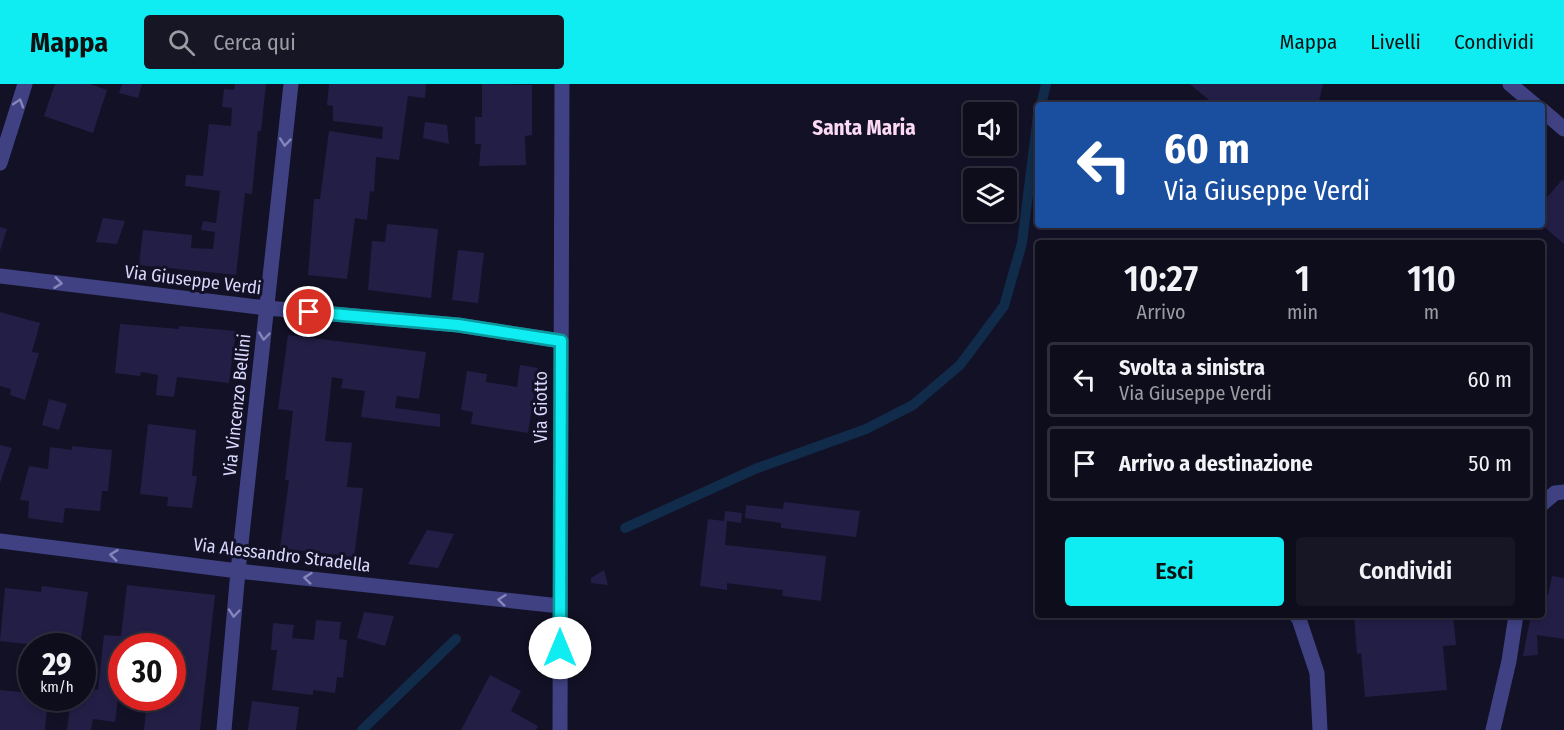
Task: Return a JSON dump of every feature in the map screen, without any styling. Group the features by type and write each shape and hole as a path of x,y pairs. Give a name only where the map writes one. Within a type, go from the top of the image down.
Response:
{"street":[{"path":"0,163 25,84"},
{"name":"Via Vincenzo Bellini","path":"224,730 237,571 291,84"},
{"name":"Via Giotto","path":"560,730 562,84"},
{"path":"1510,84 1531,102"},
{"path":"1545,113 1564,129"},
{"name":"Via Giuseppe Verdi","path":"0,276 267,308 458,325 561,341"},
{"path":"1545,501 1555,493 1564,492"},
{"name":"Via Alessandro Stradella","path":"0,541 237,571 560,606"},
{"path":"1298,618 1317,673 1320,730"},
{"path":"1493,730 1509,661 1516,618"}],"building":[{"path":"55,84 90,84 107,90 93,133 44,116"},
{"path":"122,84 142,84 138,98 119,93"},
{"path":"235,84 266,84 261,131 258,131 252,194 245,193 236,275 139,265 143,230 192,235 191,248 213,249 215,232 201,230 203,221 216,223 220,191 185,186 186,175 203,176 209,124 231,126 232,108 222,107 224,89 234,90"},
{"path":"329,84 426,84 425,98 408,96 399,160 376,157 374,192 370,191 367,220 355,218 347,279 308,275 314,199 320,199 329,131 382,139 383,127 333,121 333,106 327,105"},
{"path":"482,84 532,85 532,135 525,136 526,165 479,166 481,144 475,144 475,117 482,117"},
{"path":"1190,84 1323,84 1319,102 1211,102"},
{"path":"425,122 447,125 449,144 423,138"},
{"path":"1562,180 1564,181 1564,244 1545,228 1545,200"},
{"path":"103,218 125,221 117,244 96,242"},
{"path":"387,224 438,229 431,298 368,290 372,241 385,242"},
{"path":"0,227 7,229 0,251"},
{"path":"458,250 484,253 478,303 452,300"},
{"path":"0,312 40,323 32,352 39,353 25,400 10,395 11,389 0,386"},
{"path":"120,324 236,331 229,383 177,377 174,397 156,395 158,375 141,372 140,376 115,373"},
{"path":"288,335 426,352 419,399 397,396 395,408 440,414 440,427 361,417 365,391 341,388 343,379 332,377 325,441 352,443 347,487 363,488 354,557 280,548 289,480 285,480 293,411 278,409"},
{"path":"520,365 538,368 528,433 471,424 473,412 461,410 467,371 487,374 486,382 517,387"},
{"path":"49,399 67,404 59,430 42,425"},
{"path":"148,424 196,430 192,476 197,476 192,508 167,506 168,497 140,494"},
{"path":"0,445 12,448 0,483"},
{"path":"72,446 112,450 108,491 102,491 100,511 65,508 63,523 28,518 29,501 20,500 29,466 48,469 50,447 72,450"},
{"path":"784,502 860,511 856,537 781,528 781,523 745,518 746,505 783,509"},
{"path":"725,511 742,513 741,523 727,521 725,545 826,556 821,601 782,596 783,590 727,583 727,590 700,586 708,519 724,521"},
{"path":"427,530 454,534 438,568 408,564"},
{"path":"604,570 608,585 591,583 591,578"},
{"path":"1552,576 1564,578 1564,639 1537,635 1538,655 1523,656 1530,618 1545,618 1545,594 1548,595"},
{"path":"127,585 215,595 200,730 144,730 146,711 186,711 186,633 121,633"},
{"path":"42,586 88,592 82,633 18,633 18,643 0,641 5,588 41,592"},
{"path":"364,612 394,616 385,646 357,638"},
{"path":"1354,618 1453,618 1456,645 1443,646 1447,690 1365,697 1361,653 1357,654"},
{"path":"316,620 341,622 339,639 347,640 343,678 337,677 335,693 313,690 313,695 272,690 277,650 271,650 273,623 294,625 292,638 314,640"},
{"path":"104,635 108,635 108,711 116,711 115,722 93,719 91,730 67,730 69,711 96,711 96,690 98,690"},
{"path":"490,675 521,691 511,711 538,726 536,730 461,730"},
{"path":"0,690 18,692 18,711 47,711 45,730 0,730"},
{"path":"252,701 299,707 296,730 248,730"}],"waterway":[{"path":"1042,102 1046,84"},
{"path":"625,528 755,469 866,429 913,405 960,365 1004,306 1022,243 1035,139"},
{"path":"362,730 456,639"}],"district":[{"name":"Santa Maria","path":"864,128"}],"route":[{"path":"309,312 458,325 561,341 560,648"}]}
